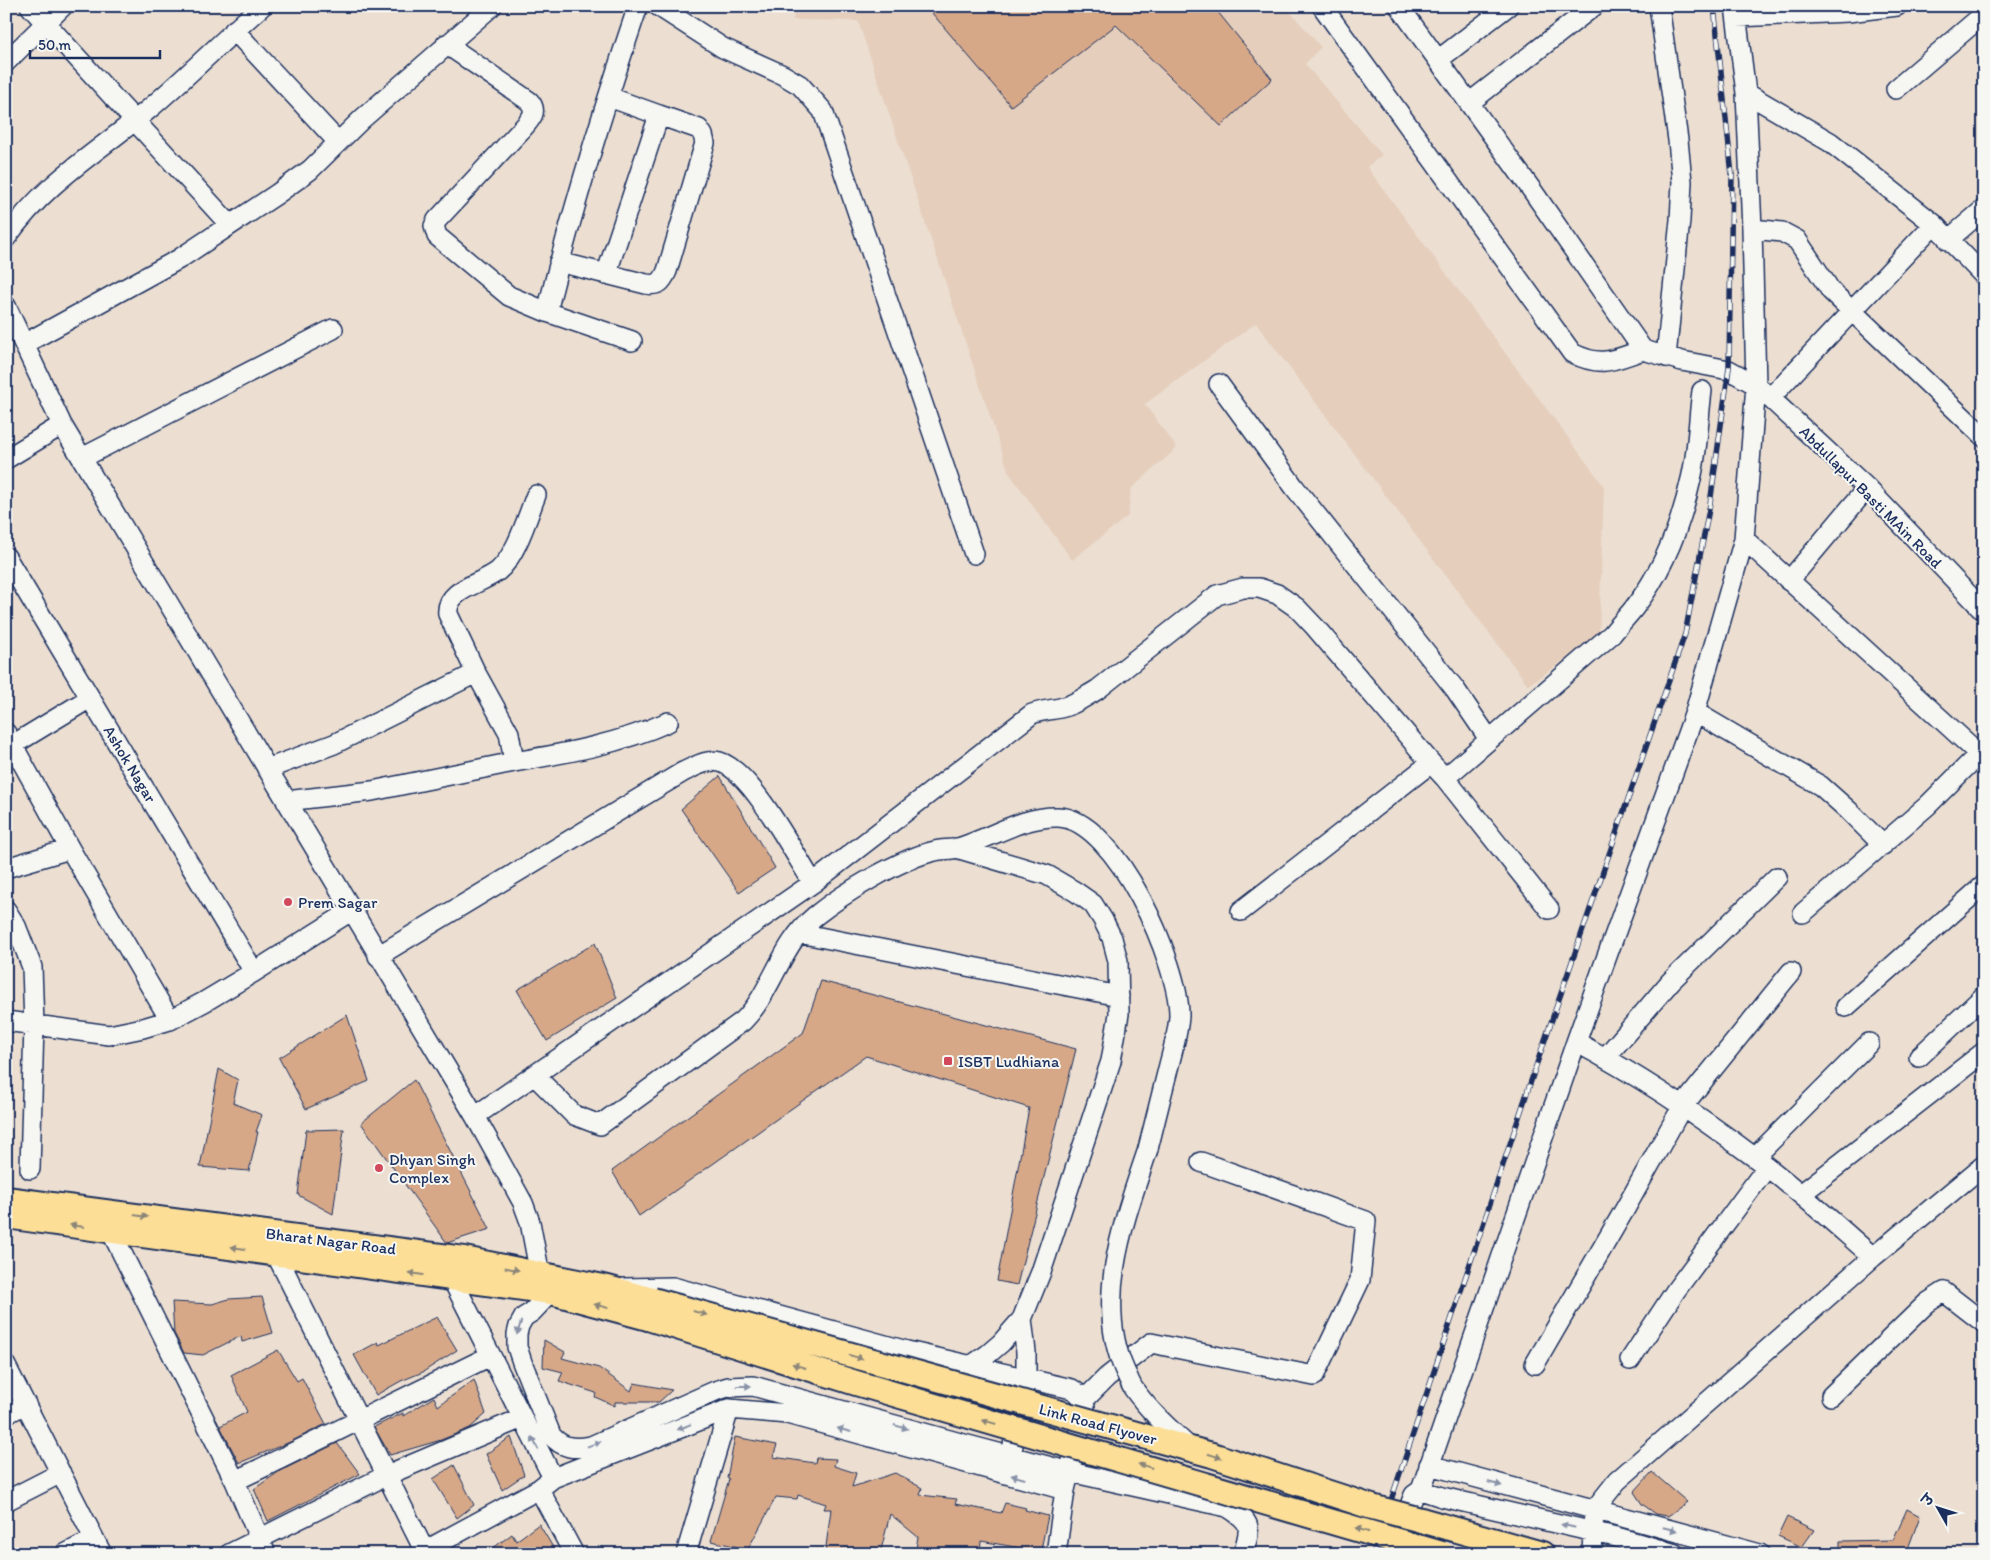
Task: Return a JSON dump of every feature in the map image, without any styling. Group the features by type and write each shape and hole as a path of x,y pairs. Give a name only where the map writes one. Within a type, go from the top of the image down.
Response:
{"main road":[{"name":"Bharat Nagar Road","path":"6,1198 464,1259 545,1284 650,1309"},
{"name":"Bharat Nagar Road","path":"6,1216 452,1279 608,1288 650,1309"},
{"name":"Link Road Flyover","path":"650,1309 1191,1449 1372,1507 1542,1554"},
{"name":"Link Road Flyover","path":"650,1309 856,1383 1442,1554"}],"street":[{"path":"30,6 136,120 230,226"},
{"path":"6,62 63,6"},
{"path":"6,238 20,218 51,186 86,156 136,120 186,78 234,30 262,6"},
{"path":"24,344 179,259 310,170 338,142 446,44 492,6"},
{"path":"547,312 559,262 638,6"},
{"path":"658,6 723,48 783,75 800,85 823,111 974,554"},
{"path":"1322,6 1572,353 1588,361 1599,362 1614,360 1643,350 1534,193 1399,6"},
{"path":"1438,60 1508,6"},
{"path":"1469,103 1594,6"},
{"path":"1659,6 1682,182 1666,358"},
{"path":"1391,1554 1414,1494 1421,1490 1576,1042 1695,712 1744,539 1756,385 1746,93 1736,11 1848,12 1897,6"},
{"path":"1896,89 1984,14"},
{"path":"234,30 338,142"},
{"path":"446,44 529,102 534,106 534,111 532,117 522,129 437,220 434,231 444,242 509,296 547,312 632,341"},
{"path":"1746,93 1830,142 1934,224 1984,276"},
{"path":"559,262 606,276 655,286 661,283 667,271 705,143 703,135 699,129 609,97"},
{"path":"606,276 659,115"},
{"path":"1948,240 1984,209"},
{"path":"1770,398 1934,224"},
{"path":"1752,229 1782,232 1797,240 1831,290 1984,437"},
{"path":"6,306 62,424 475,1116 523,1203 530,1222 545,1284 520,1322 517,1331 517,1347 555,1441 569,1448 591,1446 715,1391 728,1386 746,1385 1070,1472 1227,1507 1246,1521 1249,1530 1243,1554"},
{"path":"82,458 333,329"},
{"name":"Abdullapur Basti MAin Road","path":"1643,350 1666,358 1729,370 1756,385 1867,488 1984,611"},
{"path":"1219,384 1295,488 1454,689 1489,739"},
{"path":"1445,778 1612,634 1635,607 1675,533 1692,478 1702,392"},
{"path":"6,459 62,424"},
{"path":"1789,581 1867,488"},
{"path":"514,762 509,733 476,673 448,614 447,608 453,598 460,592 489,578 507,562 536,495"},
{"path":"1744,539 1981,752 1927,806 1803,913"},
{"name":"Ashok Nagar","path":"6,556 254,972"},
{"path":"475,1116 813,883 1032,714 1063,708 1097,690 1217,595 1243,588 1259,588 1276,594 1297,608 1445,778 1549,909"},
{"path":"267,769 334,744 476,673"},
{"path":"90,698 9,742 170,1020"},
{"path":"1695,712 1821,786 1883,845"},
{"path":"286,801 372,791 572,752 622,740 668,722"},
{"path":"378,956 683,772 706,762 720,762 744,780 762,802 813,883"},
{"path":"1241,911 1431,763"},
{"path":"534,1075 574,1115 600,1126 743,1021 757,1004 784,953 799,933 814,917 876,877 908,861 934,851 956,848 1030,820 1059,817 1075,821 1095,833 1114,854 1128,876 1162,942 1176,991 1179,1016 1174,1043 1148,1149 1130,1203 1114,1266 1111,1313 1118,1356 1132,1388 1156,1415 1191,1449"},
{"path":"956,848 1047,875 1076,892 1093,904 1104,920 1112,938 1118,961 1119,1014 1110,1061 1041,1272 1022,1319 1001,1343 972,1365"},
{"path":"6,868 70,849"},
{"path":"1605,1058 1671,981 1777,877"},
{"path":"1846,1007 1984,885"},
{"path":"6,910 16,926 32,967 34,1025 30,1169"},
{"path":"6,1021 109,1035 170,1020 254,972 351,911"},
{"path":"799,933 1119,996"},
{"path":"1535,1364 1682,1107 1791,972"},
{"path":"1919,1057 1984,996"},
{"path":"1576,1042 1605,1058 1682,1107 1761,1162 1874,1257"},
{"path":"1630,1360 1761,1162 1869,1043"},
{"path":"1801,1194 1984,1052"},
{"path":"1084,1400 1107,1377 1151,1343 1314,1376 1360,1280 1366,1221 1200,1162"},
{"path":"1592,1554 1594,1510 1617,1481 1874,1257 1984,1165"},
{"path":"111,1231 235,1481 263,1546"},
{"path":"276,1254 357,1421 387,1475 423,1553 546,1484 729,1409 787,1414 1065,1490"},
{"path":"452,1279 522,1418 574,1554"},
{"path":"608,1288 673,1287 907,1351 1026,1377 1072,1389 1079,1393 1084,1400 1085,1407 1065,1490 1056,1554"},
{"path":"1831,1396 1927,1303 1944,1292 1984,1323"},
{"path":"1010,1456 1026,1377 1026,1352 1022,1319"},
{"path":"235,1481 490,1356"},
{"path":"6,1366 98,1546 65,1554"},
{"path":"6,1414 26,1404"},
{"path":"686,1554 729,1409"},
{"path":"229,1554 263,1546 387,1475 522,1418"},
{"path":"1429,1465 1760,1554"},
{"path":"6,1501 61,1473"},
{"path":"1421,1490 1442,1497 1593,1532 1675,1554"}],"shaded area":[{"path":"795,6 1285,6 1321,47 1305,64 1382,155 1367,167 1604,486 1599,637 1528,685 1256,323 1145,404 1177,448 1131,489 1128,516 1072,560 1009,473 858,21 793,20"}],"building":[{"path":"926,6 1213,6 1272,79 1221,126 1116,25 1011,106"},
{"path":"720,776 775,868 739,892 681,809"},
{"path":"595,943 617,998 547,1041 517,990"},
{"path":"821,981 1076,1049 1017,1285 997,1281 1029,1108 866,1056 639,1216 612,1171 803,1033"},
{"path":"347,1015 369,1081 306,1109 279,1058"},
{"path":"219,1069 238,1080 233,1103 262,1115 256,1132 258,1132 249,1171 200,1167"},
{"path":"414,1080 490,1229 447,1243 361,1123"},
{"path":"344,1129 333,1214 298,1195 306,1130"},
{"path":"262,1297 273,1333 242,1342 241,1336 203,1355 184,1353 174,1333 172,1302 212,1304 229,1299"},
{"path":"437,1317 457,1350 423,1372 401,1381 376,1395 354,1355 378,1342 379,1345"},
{"path":"544,1340 565,1352 562,1358 599,1368 631,1391 634,1383 672,1390 659,1402 615,1402 615,1406 595,1397 596,1393 559,1381 563,1372 543,1367"},
{"path":"278,1350 297,1381 302,1378 326,1424 290,1442 239,1463 220,1426 247,1412 231,1375"},
{"path":"474,1380 486,1414 470,1428 441,1440 390,1455 374,1427 403,1413 403,1416 434,1397 438,1406"},
{"path":"511,1437 524,1475 502,1490 486,1454"},
{"path":"735,1437 777,1445 773,1457 815,1463 816,1458 836,1459 834,1466 856,1473 852,1487 895,1473 922,1488 920,1495 957,1499 955,1504 1001,1513 1005,1503 1048,1516 1040,1554 1031,1554 1015,1547 981,1541 980,1554 915,1554 918,1537 890,1514 880,1554 825,1554 831,1509 824,1509 826,1504 798,1495 797,1499 776,1497 748,1549 711,1541 729,1479 727,1478"},
{"path":"337,1443 360,1474 268,1521 254,1489 280,1471"},
{"path":"454,1465 474,1505 457,1518 433,1479"},
{"path":"1652,1472 1687,1502 1668,1516 1656,1514 1642,1504 1634,1492"},
{"path":"1907,1509 1920,1516 1906,1554 1840,1554 1840,1541 1893,1540"},
{"path":"1787,1517 1814,1530 1802,1547 1778,1536"},
{"path":"539,1524 557,1554 485,1554 512,1534 516,1541"}],"railway":[{"path":"1373,1554 1537,1063 1685,634 1710,504 1729,368 1732,175 1714,6"}],"place":[{"name":"Prem Sagar","path":"288,902"},
{"name":"ISBT Ludhiana","path":"948,1061"},
{"name":"Dhyan Singh Complex","path":"379,1168"}]}
